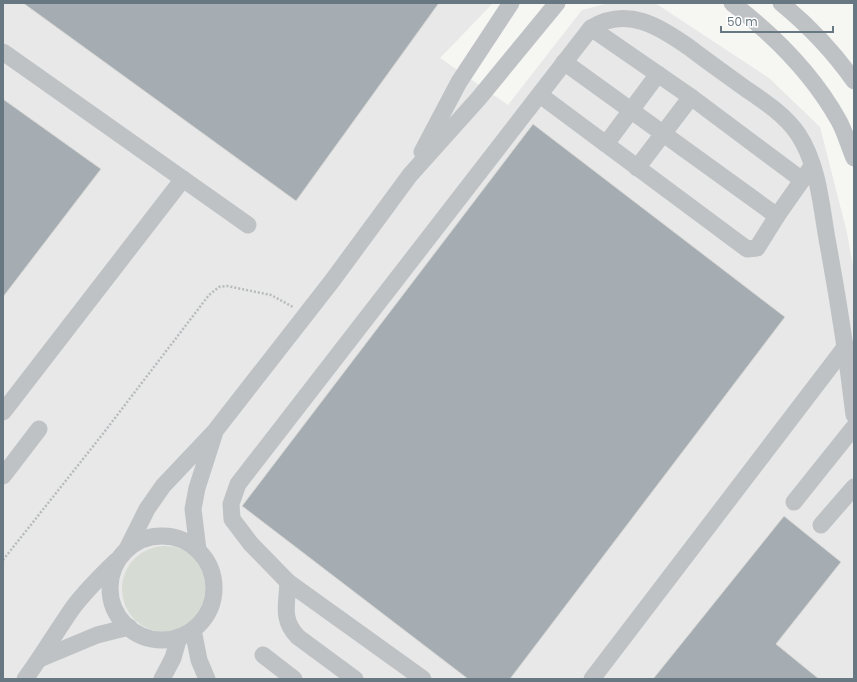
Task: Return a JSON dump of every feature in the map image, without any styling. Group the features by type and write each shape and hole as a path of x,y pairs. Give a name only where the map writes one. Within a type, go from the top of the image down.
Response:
{"street":[{"path":"410,175 459,82 511,3"},
{"path":"186,634 166,640 153,640 140,636 118,616 112,601 110,584 114,568 147,509 163,486 215,431 306,315 410,175 480,98 557,3"},
{"path":"732,3 753,19 787,50 820,90 840,122 854,158"},
{"path":"781,3 806,24 838,59 854,81"},
{"path":"798,3 806,24"},
{"path":"423,679 288,582 251,544 232,519 231,504 238,484 564,62 591,28 603,20 620,18 653,25 668,33 786,119 798,134 807,151 807,173 757,248 746,249 540,95"},
{"path":"591,28 690,97 807,173 818,191 846,346 854,415"},
{"path":"3,52 248,225"},
{"path":"564,62 777,216"},
{"path":"606,144 658,74"},
{"path":"637,168 690,97"},
{"path":"3,412 183,179"},
{"path":"592,679 846,346"},
{"path":"794,502 854,427"},
{"path":"3,476 39,429"},
{"path":"198,550 193,509 197,488 215,431"},
{"path":"821,525 854,487"},
{"path":"25,679 42,658 73,608 96,580 139,541 154,536 169,536 183,540 198,550 208,564 214,581 213,599 206,615 186,634 162,679"},
{"path":"288,582 286,618 289,628 298,637 355,679"},
{"path":"42,658 97,635 129,627"},
{"path":"186,634 207,679"},
{"path":"263,655 294,679"}],"path":[{"path":"3,560 209,296 219,287 227,286 271,294 306,315"}],"shaded area":[{"path":"3,3 493,3 440,58 508,105 582,10 609,3 655,3 769,78 820,127 847,233 854,272 854,679 3,679"},
{"path":"157,546 173,546 182,549 196,558 205,572 208,581 208,597 205,606 196,620 182,629 173,632 157,632 141,625 134,620 129,613 122,597 122,581 129,565 134,558 141,553"}],"building":[{"path":"23,3 439,3 296,201"},
{"path":"3,99 101,169 3,297"},
{"path":"533,124 785,317 510,679 468,679 242,506"},
{"path":"784,516 841,562 776,644 819,679 653,679"}]}
